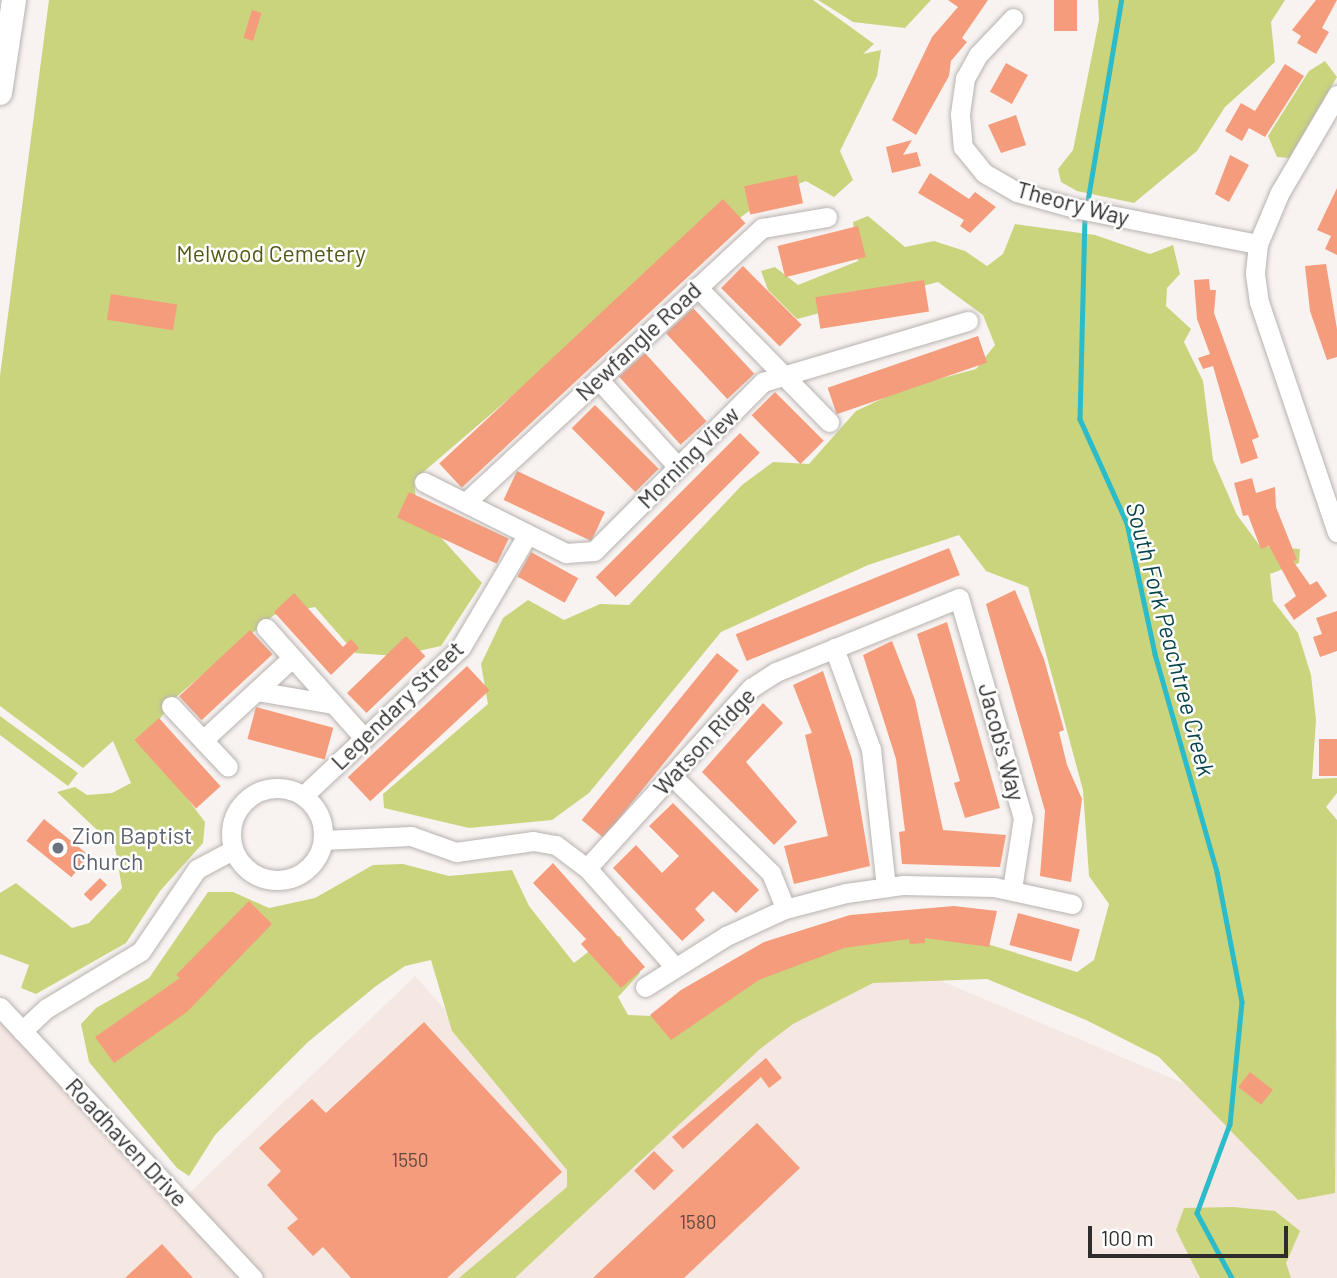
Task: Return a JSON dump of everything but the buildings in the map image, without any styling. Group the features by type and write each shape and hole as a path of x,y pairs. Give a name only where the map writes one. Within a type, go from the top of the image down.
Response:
{"main road":[{"path":"0,93 14,0"}],"street":[{"name":"Theory Way","path":"1013,18 978,55 965,78 960,115 963,147 984,173 1017,192 1074,208 1258,244"},
{"path":"1337,95 1280,192 1258,244 1259,302 1337,533"},
{"name":"Newfangle Road","path":"467,501 762,228 827,217"},
{"path":"697,287 829,422"},
{"name":"Morning View","path":"424,482 467,501 526,537 566,554 594,551 763,382 968,321"},
{"path":"598,379 678,467"},
{"name":"Legendary Street","path":"303,796 461,647 526,537"},
{"name":"Watson Ridge","path":"587,868 751,688 834,648 959,598"},
{"name":"Jacob's Way","path":"959,598 1023,818 1012,889"},
{"path":"266,628 363,737"},
{"path":"834,648 871,749 886,887"},
{"path":"203,740 292,658"},
{"path":"256,691 333,704"},
{"path":"171,706 228,767"},
{"path":"671,775 771,873 785,908"},
{"path":"275,788 303,796 319,815 323,839 310,867 282,881 251,874 232,850 232,821 248,797 275,788"},
{"path":"323,839 411,836 456,852 545,842 587,868 675,967"},
{"path":"22,1031 47,1008 141,951 197,869 232,850"},
{"path":"645,987 675,967 785,908 886,887 1012,889 1072,904"},
{"name":"Roadhaven Drive","path":"0,1007 253,1278"}],"shaded area":[{"path":"837,937 1252,1112 1337,1030 1337,1278 0,1278 0,1018 184,1198 415,976 589,1171"}],"green space":[{"name":"Melwood Cemetery","path":"49,0 813,0 874,44 863,54 881,50 877,76 840,151 853,180 834,197 806,181 772,194 588,331 414,480 417,511 482,583 441,646 396,656 355,653 315,607 274,615 176,697 150,732 162,765 205,822 203,843 160,891 126,943 36,994 21,988 29,965 0,954 0,893 16,883 72,928 89,923 122,888 115,847 57,792 75,787 87,795 112,793 131,783 113,741 83,768 0,706 0,376"},
{"path":"818,0 931,0 905,28 853,22"},
{"path":"1098,0 1285,0 1271,22 1275,62 1225,107 1197,151 1134,203 1077,191 1061,182 1058,169 1073,150 1099,20"},
{"path":"1325,61 1337,77 1289,158 1277,157 1268,136 1309,71"},
{"path":"868,216 905,247 934,241 965,251 987,266 1003,254 1015,224 1095,235 1150,254 1173,245 1180,274 1167,288 1166,306 1191,329 1184,342 1203,381 1213,460 1237,515 1260,546 1300,549 1299,563 1270,574 1273,601 1298,633 1311,675 1316,720 1312,779 1337,778 1337,793 1326,807 1337,820 1335,1193 1298,1200 1159,1057 1086,1020 987,979 873,983 793,1024 760,1049 515,1278 459,1278 567,1187 567,1170 452,1031 431,960 405,966 376,986 308,1042 215,1135 189,1176 177,1168 89,1062 81,1024 96,1008 149,978 208,892 233,892 269,908 315,898 373,865 403,864 449,876 512,870 529,906 574,963 601,942 620,936 640,973 618,997 628,1015 652,1016 827,923 978,941 1077,972 1094,960 1109,904 1089,876 1083,790 1028,587 986,571 959,535 868,565 721,632 589,793 552,820 469,828 384,808 383,794 488,704 481,664 503,618 528,600 564,620 600,604 629,605 742,485 773,462 809,464 856,411 905,388 976,369 995,345 983,315 938,282 797,319 768,290 761,271 775,267 798,285 858,261 853,222"},
{"path":"0,716 78,773 68,786 0,735"},
{"path":"1233,1207 1275,1211 1300,1231 1286,1263 1291,1278 1200,1278 1176,1230 1184,1208"}],"waterway":[{"name":"South Fork Peachtree Creek","path":"1087,204 1121,0"},
{"name":"South Fork Peachtree Creek","path":"1085,216 1080,419 1127,523 1155,654 1217,872 1242,1002 1230,1124 1197,1213 1232,1278"}],"place":[{"name":"Zion Baptist Church","path":"58,848"}]}
